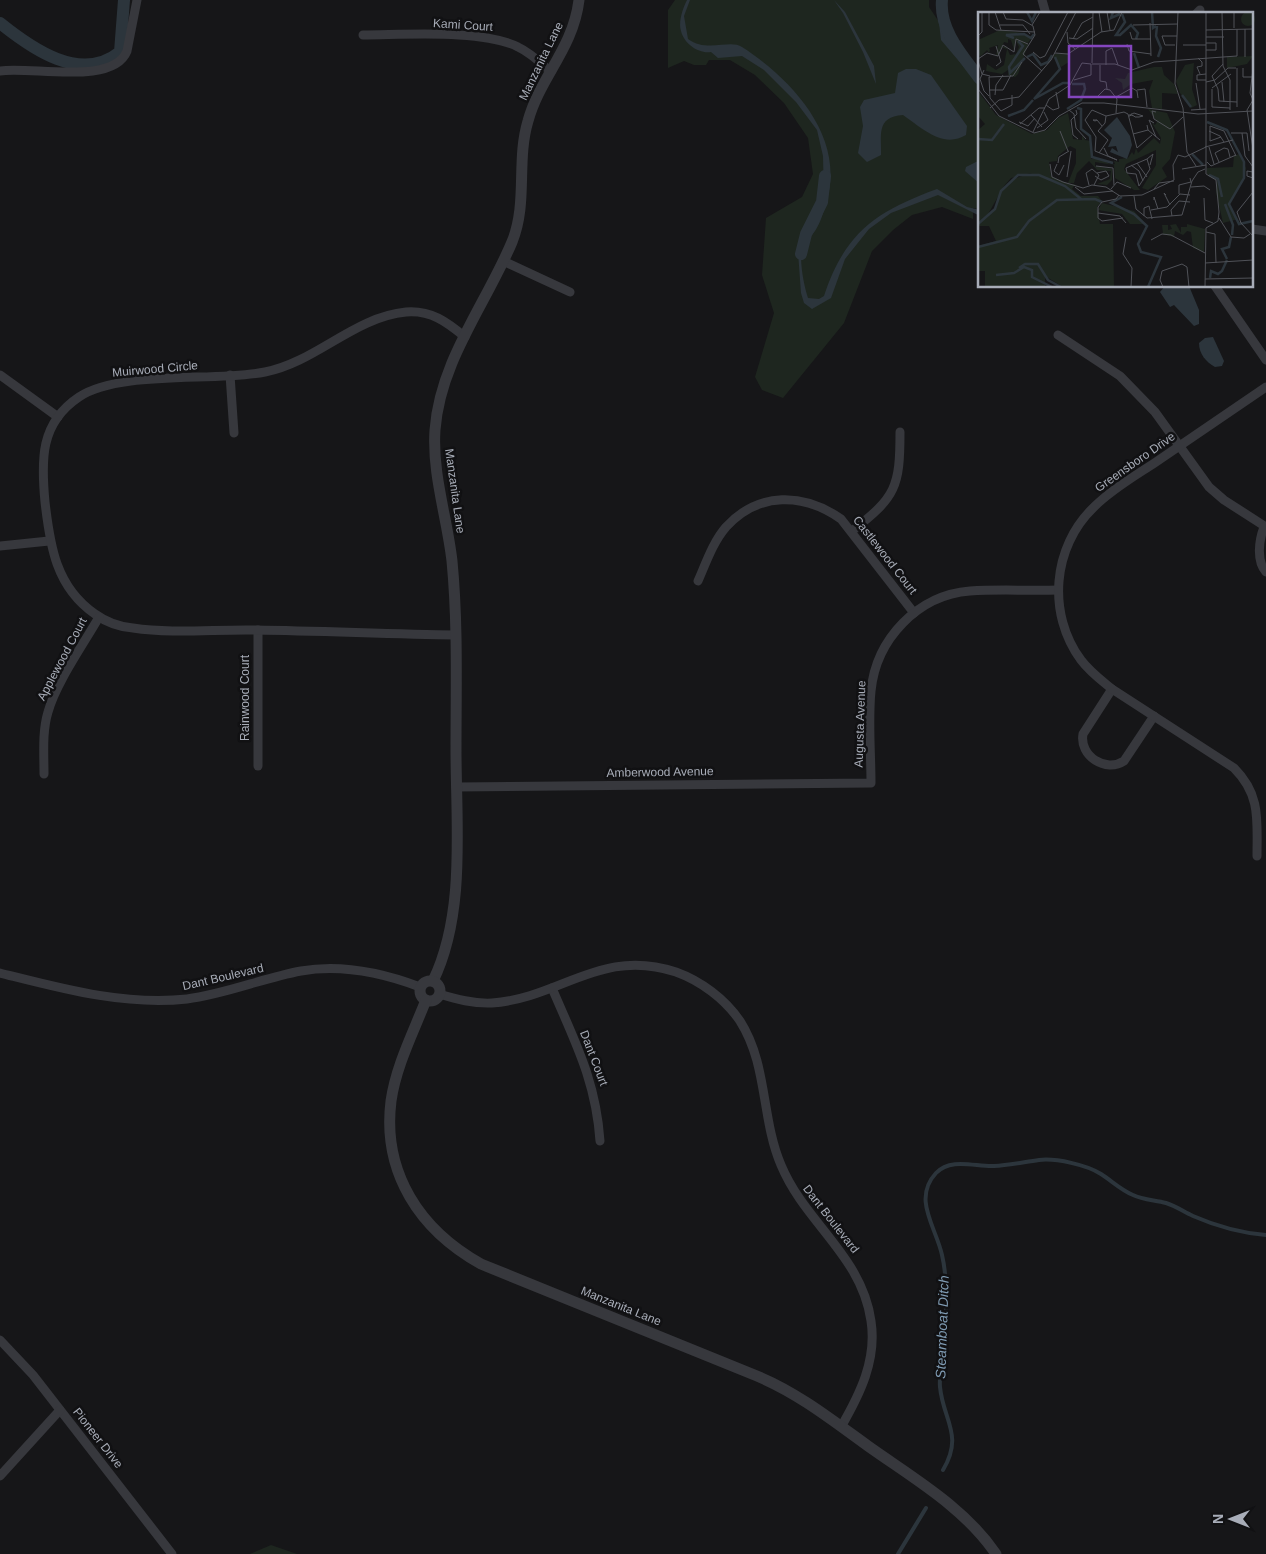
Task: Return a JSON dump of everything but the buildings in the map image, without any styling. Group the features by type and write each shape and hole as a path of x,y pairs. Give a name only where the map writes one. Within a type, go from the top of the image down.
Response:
{"street":[{"path":"0,71 80,72 104,70 114,66 125,56 127,51 137,0"},
{"name":"Manzanita Lane","path":"433,981 446,951 454,913 456,787 456,635 451,556 436,467 435,431 437,410 446,378 503,261 519,219 522,151 528,121 538,95 572,33 580,0"},
{"name":"Kami Court","path":"363,35 447,35 504,41 528,52 551,72"},
{"path":"503,261 570,292"},
{"path":"1216,288 1266,360"},
{"name":"Muirwood Circle","path":"456,635 258,630 148,630 122,626 99,617 82,604 60,575 49,541 42,467 47,437 58,417 79,397 110,384 264,373 280,368 376,319 392,314 420,312 434,316 444,320 465,337"},
{"path":"1058,335 1120,376 1155,412 1209,487 1224,500 1265,527 1260,538 1261,563 1266,572"},
{"path":"0,375 58,417"},
{"path":"230,375 234,433"},
{"name":"Greensboro Drive","path":"1257,856 1255,800 1244,778 1234,768 1112,689 1094,674 1072,645 1064,627 1058,590 1064,554 1081,521 1107,496 1266,387"},
{"path":"852,531 878,511 894,489 900,463 900,432"},
{"name":"Castlewood Court","path":"698,581 718,539 726,527 744,512 765,502 780,500 812,503 841,519 914,613"},
{"path":"0,546 49,541"},
{"name":"Augusta Avenue","path":"865,783 871,783 871,691 874,674 888,641 914,613 936,600 970,591 1058,590"},
{"name":"Applewood Court","path":"44,774 45,728 48,712 54,696 99,617"},
{"name":"Rainwood Court","path":"258,630 258,766"},
{"path":"1112,689 1083,734 1082,741 1087,754 1111,766 1124,761 1154,716"},
{"name":"Amberwood Avenue","path":"456,787 865,783"},
{"name":"Dant Boulevard","path":"439,994 486,1003 517,999 552,988 601,968 639,965 659,967 696,981 713,992 738,1019 757,1056 767,1120 781,1166 806,1210 852,1266 868,1303 872,1330 870,1363 864,1383 841,1427"},
{"name":"Dant Boulevard","path":"0,973 99,995 146,1000 199,997 297,972 326,969 380,974 420,987"},
{"path":"425,981 433,981 439,986 439,994 434,1000 426,1000 420,995 420,987 425,981"},
{"name":"Dant Court","path":"552,988 593,1088 598,1110 600,1141"},
{"name":"Manzanita Lane","path":"426,1000 395,1080 390,1119 390,1137 399,1176 415,1208 435,1232 463,1254 481,1264 773,1382 841,1427 955,1509 980,1533 996,1554"},
{"name":"Pioneer Drive","path":"0,1340 26,1366 172,1554"},
{"path":"0,1476 60,1410"}],"shaded area":[{"path":"675,0 929,0 929,7 978,80 978,209 973,208 973,219 942,207 912,215 893,230 872,251 844,323 783,398 762,390 755,377 774,313 762,275 766,218 802,197 813,174 808,138 784,103 755,75 730,60 709,60 706,65 694,65 684,61 668,68 668,10"},
{"path":"687,0 690,0 684,16 688,39 695,43 710,46 737,45 761,60 796,93 811,113 822,134 829,156 830,179 826,203 820,221 814,233 804,243 802,250 802,272 808,298 819,299 824,296 832,274 853,240 880,216 897,206 937,189 967,207 978,210 978,215 938,195 891,213 869,229 845,259 831,298 812,309 804,303 801,293 798,252 800,244 818,217 824,200 823,156 817,130 796,102 764,70 742,56 718,58 711,52 697,50 689,44 685,40 680,27"},
{"path":"834,0 845,12 874,66 876,84 863,52 843,13"},
{"path":"940,0 945,0 946,23 949,32 959,49 978,73 978,84 941,40 938,14"},
{"path":"906,69 916,69 931,75 967,126 966,135 949,140 941,138 925,131 903,115 894,117 888,119 882,129 881,155 867,162 858,153 863,126 860,107 864,100 895,93 898,73"},
{"path":"978,161 978,182 965,171 966,167"},
{"path":"1163,288 1190,288 1199,310 1199,324 1194,326 1174,305 1170,307 1160,292"},
{"path":"1213,337 1224,361 1222,366 1215,367 1212,365 1200,351 1199,343 1205,338"},
{"path":"271,1545 297,1554 250,1554"}],"waterway":[{"path":"0,23 41,52 57,59 89,64 105,61 120,52 124,0"},
{"path":"942,0 944,22 948,32 978,76"},
{"path":"801,254 806,234 822,202 825,176"},
{"name":"Steamboat Ditch","path":"943,1470 952,1447 951,1428 942,1399 940,1383 946,1316 946,1279 942,1255 926,1203 929,1183 942,1168 956,1164 994,1166 1039,1160 1071,1163 1095,1171 1124,1191 1137,1197 1170,1204 1193,1216 1220,1226 1247,1233 1266,1235"},
{"name":"Steamboat Ditch","path":"898,1554 926,1508"}]}
